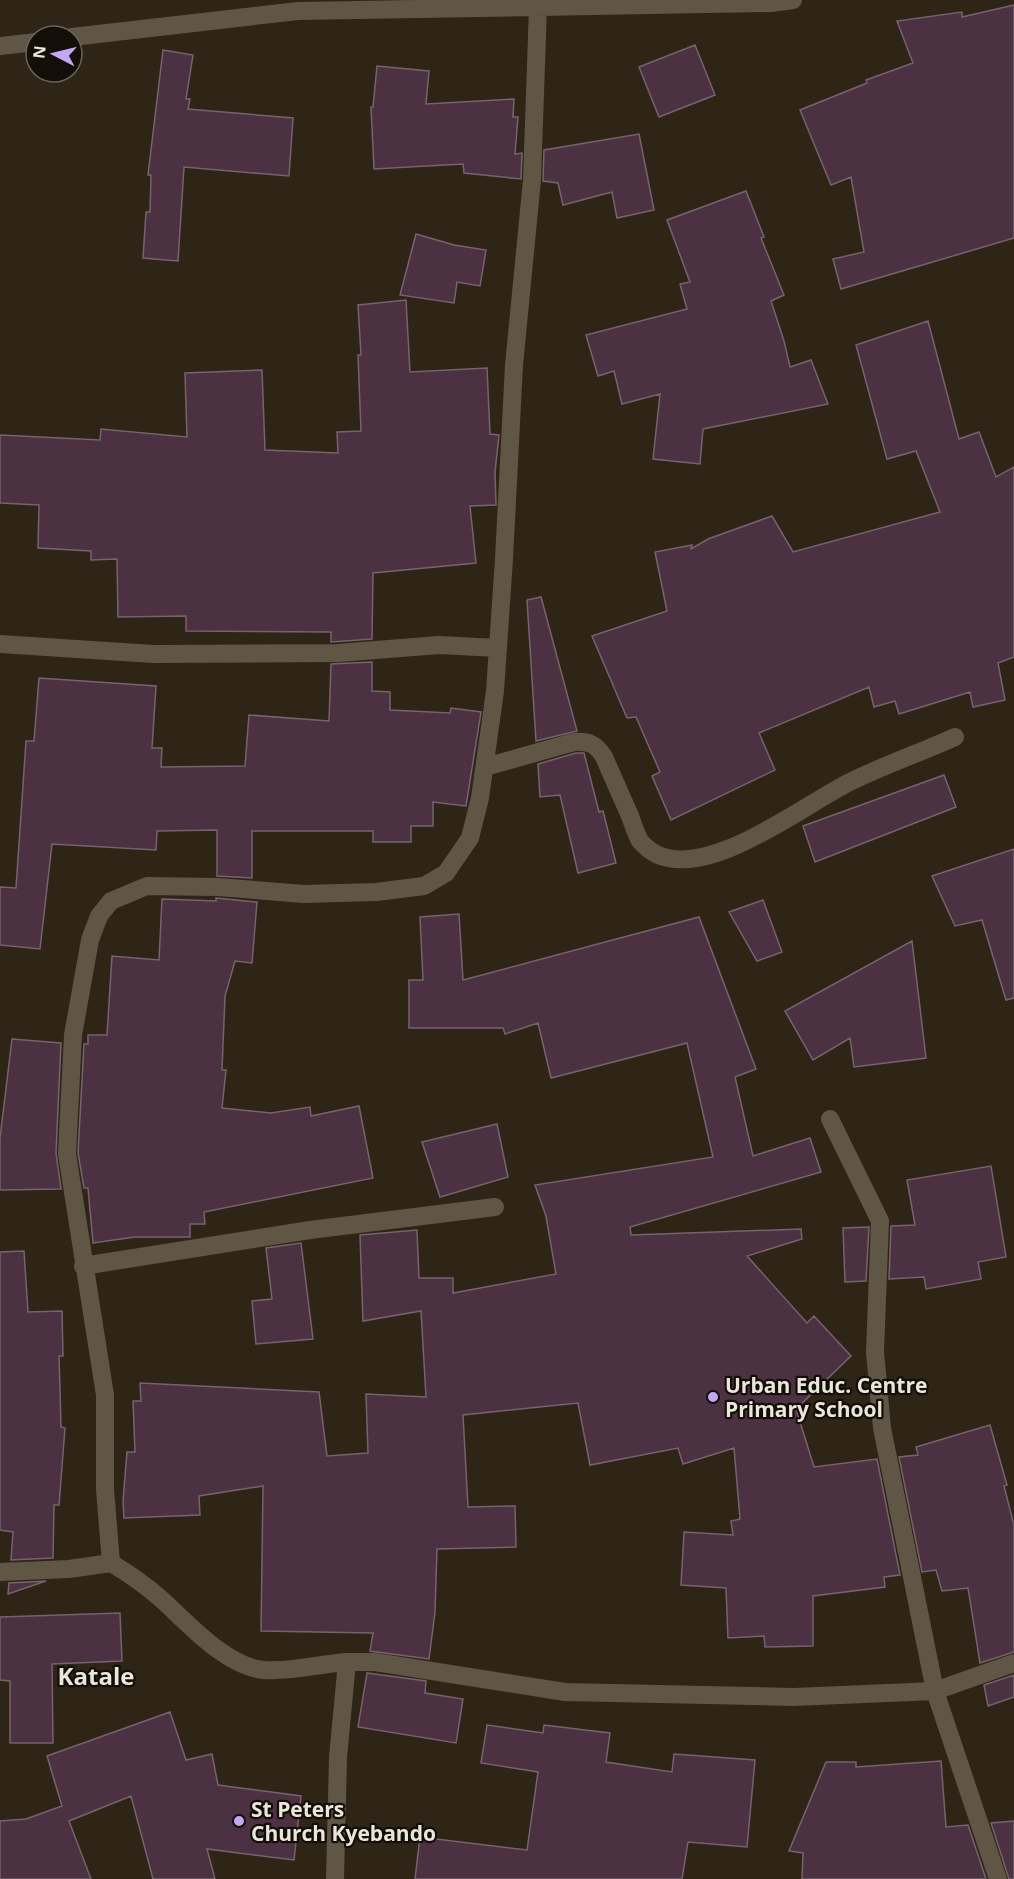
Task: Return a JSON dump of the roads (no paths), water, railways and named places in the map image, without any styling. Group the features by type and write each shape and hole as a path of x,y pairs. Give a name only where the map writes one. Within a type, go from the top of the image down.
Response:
{"street":[{"path":"84,36 298,11 538,7 635,2 771,3 793,0"},
{"path":"111,1563 105,1489 105,1395 67,1154 74,1035 90,940 99,915 111,901 147,886 218,887 304,894 376,892 424,886 447,873 470,838 485,767 498,648 514,365 532,180 538,7"},
{"path":"0,46 24,43"},
{"path":"0,644 153,654 338,653 439,645 498,648"},
{"path":"485,767 574,742 585,742 597,746 604,757 641,843 657,855 671,859 698,859 760,835 841,787 884,765 916,755 955,737"},
{"path":"830,1119 880,1221 875,1352 882,1428 935,1691 998,1879"},
{"path":"83,1266 310,1230 495,1207"},
{"path":"0,1572 69,1569 111,1563 158,1597 200,1636 244,1666 264,1670 287,1670 347,1662 395,1664 565,1692 794,1697 935,1691 1014,1663"},
{"path":"334,1879 338,1757 347,1662"}],"place":[{"name":"Urban Educ. Centre Primary School","path":"713,1397"},
{"name":"St Peters Church Kyebando","path":"239,1821"}],"district":[{"name":"Katale","path":"96,1675"}]}
